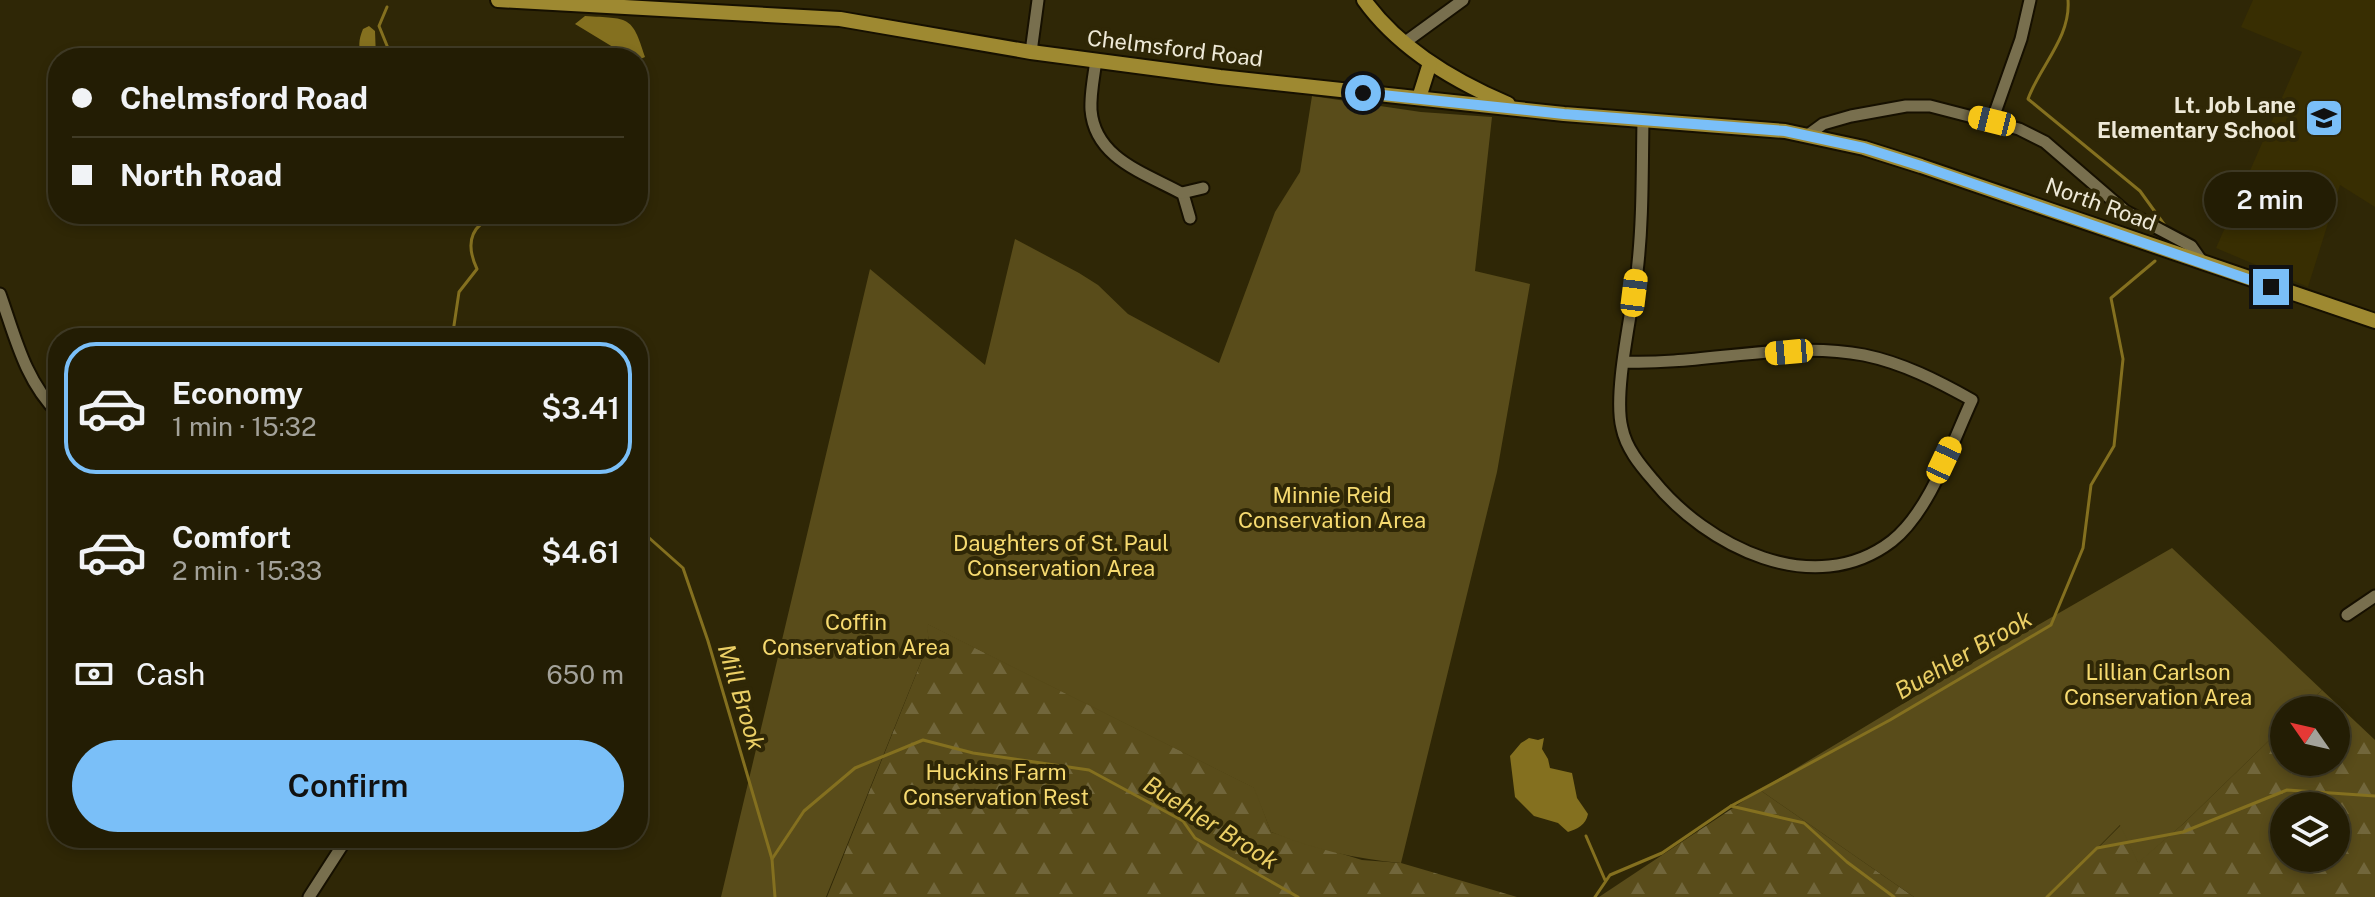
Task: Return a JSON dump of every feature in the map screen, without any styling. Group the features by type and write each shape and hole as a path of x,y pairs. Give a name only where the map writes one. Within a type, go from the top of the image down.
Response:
{"main road":[{"name":"Chelmsford Road","path":"498,0 800,15 855,21 1031,52 1419,98"},
{"path":"1364,0 1384,25 1430,63 1523,110"},
{"path":"1430,63 1419,98 1523,110"},
{"name":"North Road","path":"1523,110 1808,135 1864,148 2375,321"}],"street":[{"path":"1031,52 1038,0"},
{"path":"1404,43 1463,0"},
{"path":"1992,121 2021,39 2030,0"},
{"path":"1096,60 1091,110 1102,144 1123,162 1182,193 1203,188"},
{"path":"1808,135 1823,124 1906,106 1930,106 2019,129 2045,142 2125,211 2191,246 2203,264"},
{"path":"1625,362 1674,363 1804,351 1853,354 1905,367 1972,400 1927,496 1899,535 1856,560 1831,565 1791,564 1760,557 1724,542 1685,515 1657,486 1632,452 1621,427 1621,400 1625,362 1639,242 1643,121"},
{"path":"1182,193 1190,218"},
{"path":"0,294 28,374 48,402"},
{"path":"2347,615 2375,596"},
{"path":"309,897 341,848"}],"shaded area":[{"name":"Lt. Job Lane Elementary School","path":"2253,0 2375,0 2375,207 2340,185 2308,287 2216,248 2302,52 2241,27"},
{"path":"585,16 619,19 632,26 642,48 615,48 575,24"},
{"path":"369,26 375,31 376,48 359,48 363,29"},
{"path":"1529,738 1544,738 1542,749 1550,768 1572,773 1577,798 1588,814 1578,828 1568,832 1558,823 1534,816 1515,797 1510,756"}],"green space":[{"path":"1312,96 1421,112 1492,117 1475,271 1530,284 1497,472 1401,863 1335,852 1271,832 1254,788 927,624 929,642 826,897 721,897 870,269 985,365 1015,239 1098,285 1128,314 1219,363 1275,212 1300,172"},
{"name":"Lillian Carlson Conservation Area","path":"2172,548 2322,690 2316,696 2270,696 2270,740 2138,863 2120,825 2049,897 1914,897 1760,790 1939,682"},
{"name":"Huckins Farm Conservation Rest","path":"926,623 1255,788 1271,832 1362,860 1401,863 1517,897 827,897 929,642"},
{"path":"2350,716 2375,740 2375,897 2049,897 2121,825 2138,862 2183,824 2270,740 2270,776 2350,776"},
{"path":"1760,790 1914,897 1599,897"}],"waterway":[{"name":"Buehler Brook","path":"2068,0 2068,14 2060,39 2028,99 2140,191 2166,227"},
{"name":"Mill Brook","path":"387,7 379,26 388,48"},
{"name":"Mill Brook","path":"454,328 459,292 477,269 471,245 473,234 481,224"},
{"name":"Buehler Brook","path":"1595,897 1610,875 1662,853 1731,806 1890,720 2051,625 2083,548 2091,485 2114,446 2123,359 2111,298 2155,261"},
{"name":"Mill Brook","path":"648,537 683,568 708,641 772,859 775,897"},
{"name":"Buehler Brook","path":"772,859 804,811 855,768 923,740 973,753 1089,770 1183,821 1195,838 1298,897"},
{"path":"2047,897 2097,848 2183,832 2287,790 2375,796"},
{"path":"1731,806 1804,823 1847,862 1894,897"},
{"path":"1586,836 1605,880"}],"place":[{"name":"Lt. Job Lane Elementary School","path":"2324,118"}],"route":[{"path":"1363,93 1808,135 1864,148 2025,200 2271,287"}],"park label":[{"name":"Minnie Reid Conservation Area","path":"1332,508"},
{"name":"Daughters of St. Paul Conservation Area","path":"1061,556"},
{"name":"Coffin Conservation Area","path":"856,634"}]}
